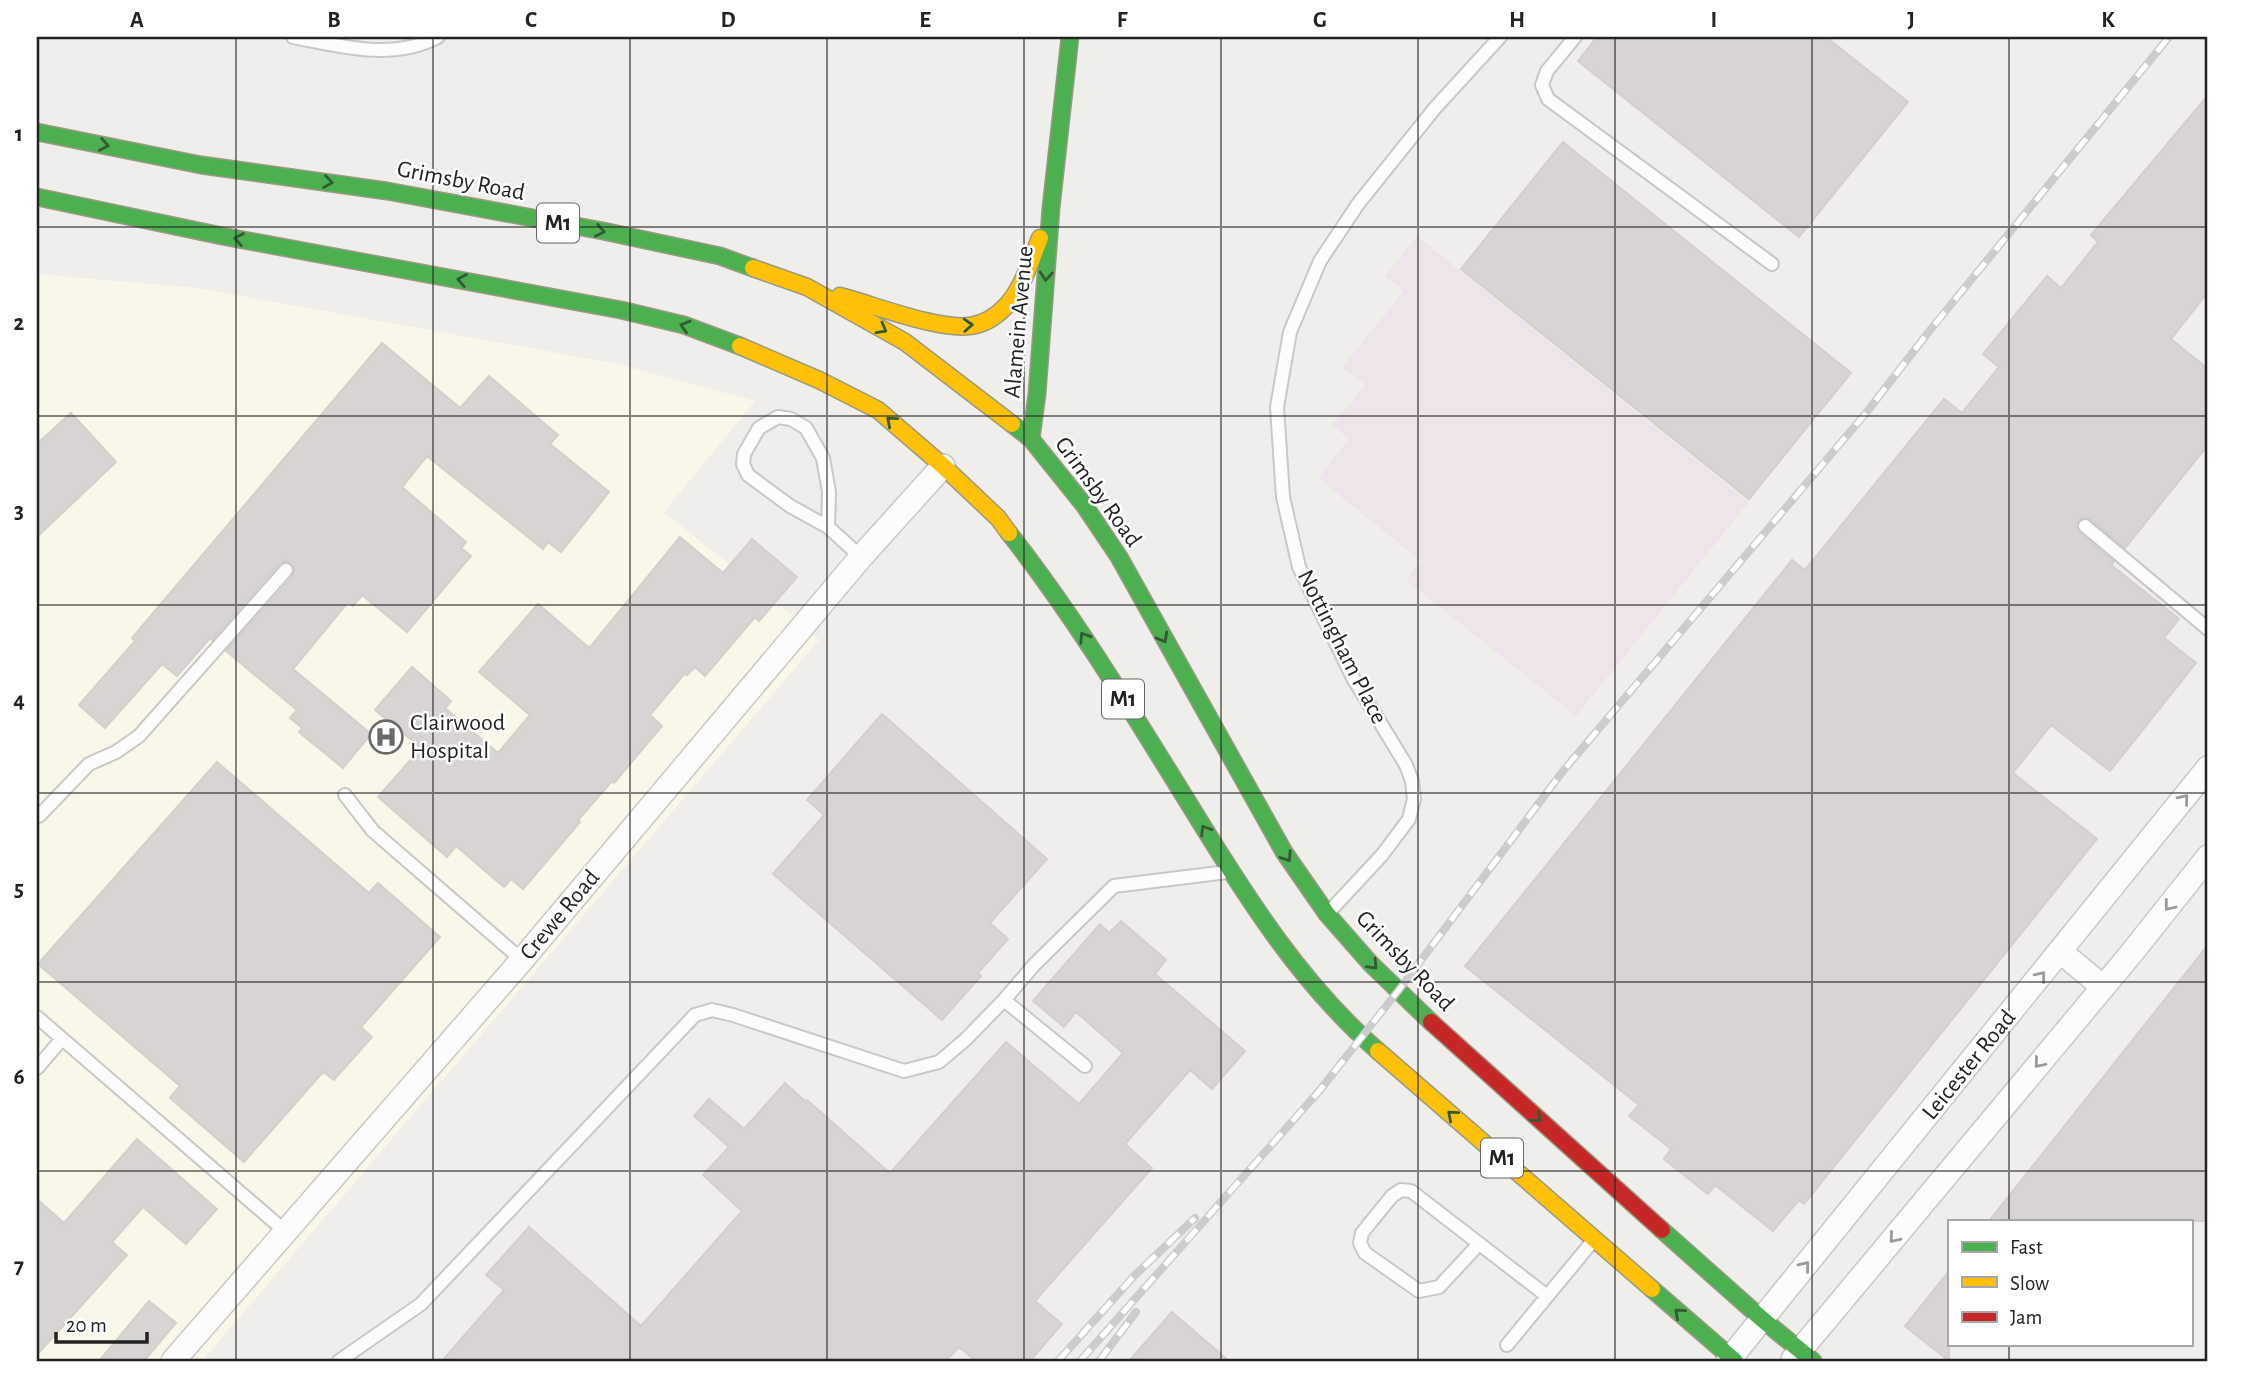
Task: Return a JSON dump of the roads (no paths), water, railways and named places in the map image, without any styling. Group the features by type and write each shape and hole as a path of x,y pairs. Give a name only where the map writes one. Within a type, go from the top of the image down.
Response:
{"main road":[{"name":"Alamein Avenue","path":"1031,439 1051,208 1070,37"},
{"name":"Grimsby Road","path":"37,132 201,165 387,191 604,231 720,257 807,287 905,342 1031,439 1084,505 1119,557 1322,918 1432,1024 1762,1319 1802,1358"},
{"name":"M1","path":"37,197 222,236 621,310 684,325 796,370 878,410 998,518 1040,572 1083,634 1231,872 1289,944 1322,996 1354,1029 1731,1360"},
{"name":"Alamein Avenue","path":"807,287 944,325 969,327 985,323 997,316 1016,292 1051,208"}],"street":[{"name":"Crewe Road","path":"173,1361 522,961 861,557 943,466"},
{"name":"Leicester Road","path":"1731,1360 2208,768"},
{"path":"1802,1358 2208,857"},
{"path":"2060,952 2103,987"}],"lane":[{"path":"293,37 388,50 419,46 438,37"},
{"path":"378,37 388,50"},
{"name":"Nottingham Place","path":"1322,918 1382,855 1409,819 1414,799 1412,781 1406,765 1353,678 1299,567 1283,498 1277,407 1290,332 1320,261 1358,204 1435,108 1500,37"},
{"path":"1575,37 1547,71 1542,85 1548,99 1772,264"},
{"path":"828,527 829,492 823,458 806,428 791,419 778,417 759,428 744,454 743,464 748,475 790,506 828,527 861,557"},
{"path":"2085,526 2208,629"},
{"path":"38,819 89,764 116,752 139,736 286,570"},
{"path":"345,795 373,831 522,961"},
{"path":"37,801 38,819"},
{"path":"339,1361 422,1304 695,1015 712,1010 733,1015 904,1071 939,1062 965,1040 1034,965 1114,886 1231,872"},
{"path":"1004,1000 1085,1066"},
{"path":"37,1017 286,1232"},
{"path":"37,1068 62,1039"},
{"path":"1479,1244 1439,1287 1419,1291 1365,1253 1360,1243 1362,1233 1392,1196 1401,1190 1411,1191 1547,1296"},
{"path":"1507,1345 1594,1239"}],"railway":[{"path":"1080,1361 1320,1090 1563,771 1866,413 2169,37"},
{"path":"1058,1361 1134,1276 1195,1218"},
{"path":"1099,1361 1136,1312"}],"place":[{"name":"Clairwood Hospital","path":"386,737"}]}
